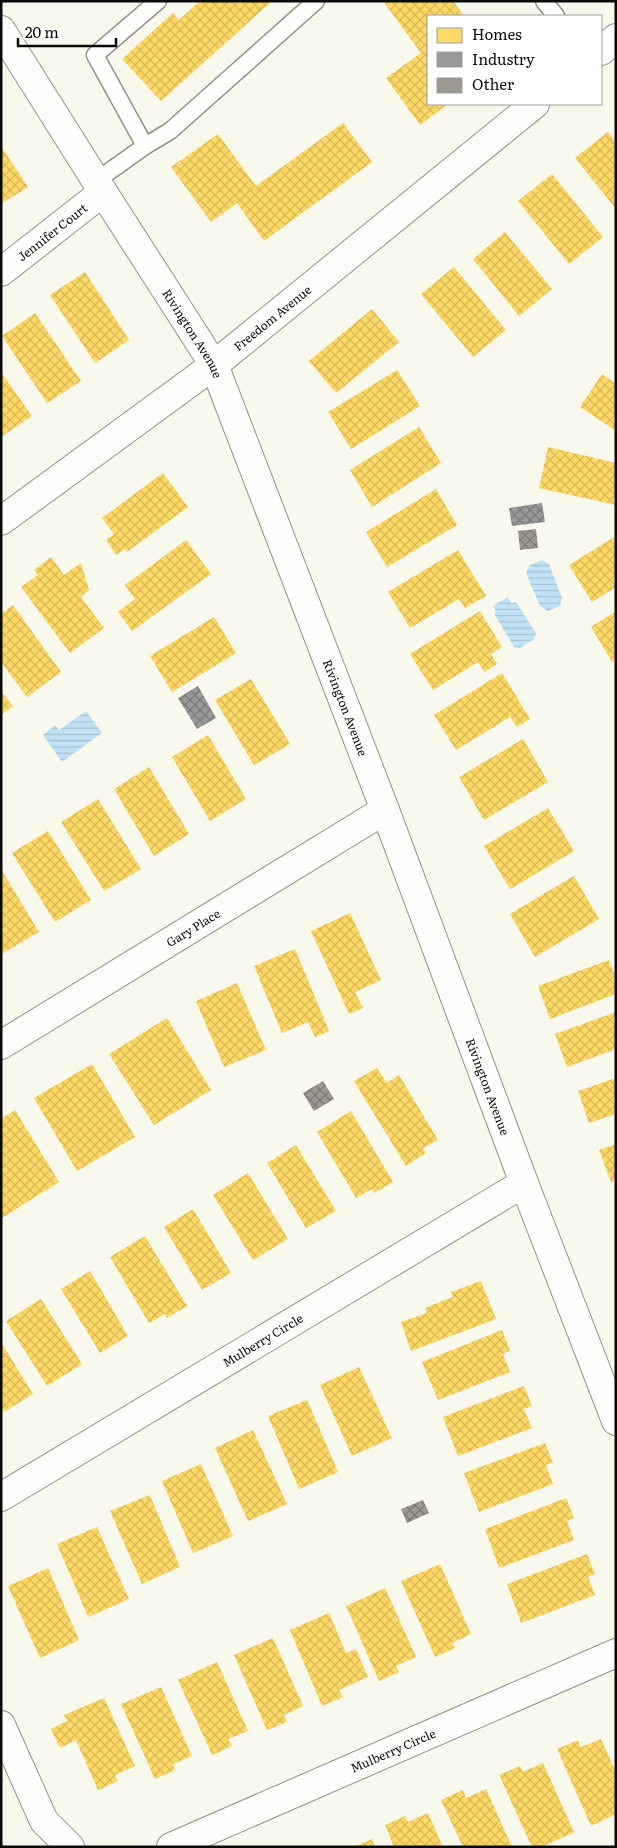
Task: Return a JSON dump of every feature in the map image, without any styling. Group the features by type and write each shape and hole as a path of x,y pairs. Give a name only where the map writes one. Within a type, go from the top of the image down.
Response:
{"street":[{"name":"Rivington Avenue","path":"1,30 214,365 616,1421"},
{"path":"602,50 616,38"},
{"name":"Freedom Avenue","path":"1,521 214,365 535,105"},
{"name":"Jennifer Court","path":"1,272 99,186"},
{"name":"Gary Place","path":"1,1045 385,810"},
{"name":"Mulberry Circle","path":"1,1497 524,1183"},
{"name":"Mulberry Circle","path":"171,1847 616,1653"},
{"path":"1,1725 44,1821 70,1847"}],"lane":[{"path":"145,146 95,55 158,1"},
{"path":"99,186 145,146 170,131 316,1"},
{"path":"544,1 555,15"}],"water":[{"path":"542,560 549,564 562,598 560,606 548,611 540,606 526,573 530,565"},
{"path":"508,597 511,603 516,602 536,633 534,639 520,648 514,647 495,615 496,611 493,606"},
{"path":"86,711 102,733 62,762 43,735 55,725 59,730"}],"building: Homes":[{"path":"200,1 272,1 161,101 122,59 173,13 179,20"},
{"path":"383,1 453,1 463,15 427,15 427,105 447,105 420,125 386,78 421,53"},
{"path":"343,123 372,162 264,241 237,203 211,222 171,167 218,134 256,186"},
{"path":"608,132 616,142 616,209 575,158"},
{"path":"1,146 28,187 1,204"},
{"path":"552,174 603,237 569,264 518,201"},
{"path":"505,232 552,289 519,316 473,259"},
{"path":"454,267 506,330 473,357 421,294"},
{"path":"85,272 129,340 95,363 50,295"},
{"path":"372,309 399,342 336,393 309,361"},
{"path":"35,313 81,381 47,403 2,336"},
{"path":"397,370 420,406 351,449 328,412"},
{"path":"1,372 32,416 1,437"},
{"path":"602,374 616,384 616,431 580,407"},
{"path":"419,427 441,463 372,507 350,470"},
{"path":"548,447 616,463 616,505 539,488"},
{"path":"163,473 188,507 127,552 125,549 116,555 106,540 114,534 102,518"},
{"path":"436,489 457,525 387,567 366,532"},
{"path":"616,536 616,587 592,602 569,565"},
{"path":"186,540 211,574 132,631 118,612 135,599 125,585"},
{"path":"458,550 486,596 465,608 459,599 410,628 388,592"},
{"path":"51,557 64,575 81,563 89,590 81,597 104,628 70,653 21,587 38,575 34,570"},
{"path":"13,605 61,672 27,697 1,662 1,614"},
{"path":"480,611 502,647 491,654 497,664 484,672 478,662 433,690 410,654"},
{"path":"616,611 616,660 612,662 591,627"},
{"path":"214,617 236,653 172,692 150,656"},
{"path":"502,673 530,719 517,727 510,717 456,750 434,715"},
{"path":"251,679 290,744 254,765 215,700"},
{"path":"1,691 13,706 1,715"},
{"path":"208,735 246,799 210,821 172,757"},
{"path":"523,739 548,782 484,820 459,777"},
{"path":"149,767 189,834 154,856 114,789"},
{"path":"98,799 141,869 104,891 61,822"},
{"path":"548,808 574,851 510,889 484,846"},
{"path":"48,831 91,900 55,922 12,853"},
{"path":"1,869 39,932 3,953 1,950"},
{"path":"574,876 599,919 535,957 510,914"},
{"path":"350,913 381,980 355,992 363,1008 349,1014 311,931"},
{"path":"295,949 329,1031 315,1037 308,1022 282,1033 254,966"},
{"path":"609,960 616,978 616,994 550,1019 538,986"},
{"path":"237,983 266,1050 224,1067 196,1001"},
{"path":"616,1012 616,1049 567,1067 555,1034"},
{"path":"167,1018 211,1090 154,1125 109,1054"},
{"path":"92,1064 135,1137 77,1171 34,1098"},
{"path":"377,1068 387,1083 399,1075 438,1140 423,1148 426,1153 406,1166 354,1081"},
{"path":"616,1078 616,1114 589,1123 578,1091"},
{"path":"15,1110 59,1182 2,1218 1,1119"},
{"path":"351,1111 393,1182 374,1193 372,1189 356,1198 317,1132"},
{"path":"616,1144 616,1181 611,1182 599,1150"},
{"path":"296,1145 336,1211 306,1228 267,1163"},
{"path":"248,1173 288,1239 253,1260 213,1195"},
{"path":"193,1209 231,1273 202,1290 164,1227"},
{"path":"145,1236 187,1306 167,1318 165,1314 149,1323 110,1257"},
{"path":"90,1271 128,1336 100,1353 61,1289"},
{"path":"481,1281 496,1319 411,1351 401,1322 427,1313 425,1308 453,1297 451,1292"},
{"path":"41,1299 82,1364 47,1386 6,1321"},
{"path":"502,1330 510,1351 503,1354 510,1372 438,1400 422,1362"},
{"path":"1,1342 33,1394 4,1412 1,1407"},
{"path":"359,1367 392,1438 352,1456 320,1385"},
{"path":"524,1386 532,1406 524,1409 532,1428 458,1456 443,1417"},
{"path":"307,1400 338,1472 299,1489 268,1416"},
{"path":"253,1430 287,1504 248,1521 215,1448"},
{"path":"545,1443 553,1463 546,1465 553,1484 479,1512 464,1473"},
{"path":"201,1464 233,1536 193,1553 162,1481"},
{"path":"150,1495 180,1567 142,1584 110,1511"},
{"path":"566,1498 574,1518 567,1521 574,1540 499,1568 485,1529"},
{"path":"97,1527 129,1599 88,1617 57,1544"},
{"path":"587,1554 595,1574 588,1577 595,1595 521,1623 507,1584"},
{"path":"440,1564 471,1634 452,1643 455,1648 435,1657 401,1581"},
{"path":"48,1568 79,1640 40,1658 8,1586"},
{"path":"385,1588 416,1657 396,1666 399,1672 379,1681 346,1606"},
{"path":"329,1613 346,1653 356,1649 368,1677 339,1690 343,1697 322,1706 290,1630"},
{"path":"273,1638 303,1706 284,1715 287,1722 267,1730 234,1655"},
{"path":"217,1662 248,1731 228,1739 232,1746 212,1755 178,1680"},
{"path":"161,1687 192,1756 173,1764 175,1770 155,1779 121,1704"},
{"path":"104,1698 135,1766 115,1775 118,1781 98,1790 76,1740 60,1748 51,1729 67,1721 64,1715"},
{"path":"601,1739 616,1772 616,1814 591,1826 557,1749 578,1740 581,1747"},
{"path":"543,1763 574,1832 542,1847 532,1847 499,1775 520,1766 523,1772"},
{"path":"486,1789 512,1847 463,1847 441,1800 463,1790 466,1798"},
{"path":"428,1813 443,1847 394,1847 385,1825 405,1816 408,1822"},
{"path":"372,1839 375,1847 354,1847"}],"building: Industry":[{"path":"542,503 545,522 512,526 509,508"},
{"path":"198,686 216,718 197,729 178,698"}],"building: Other":[{"path":"536,529 538,548 520,550 518,531"},
{"path":"323,1081 334,1099 314,1111 303,1093"},
{"path":"423,1500 429,1513 407,1523 401,1509"}]}
